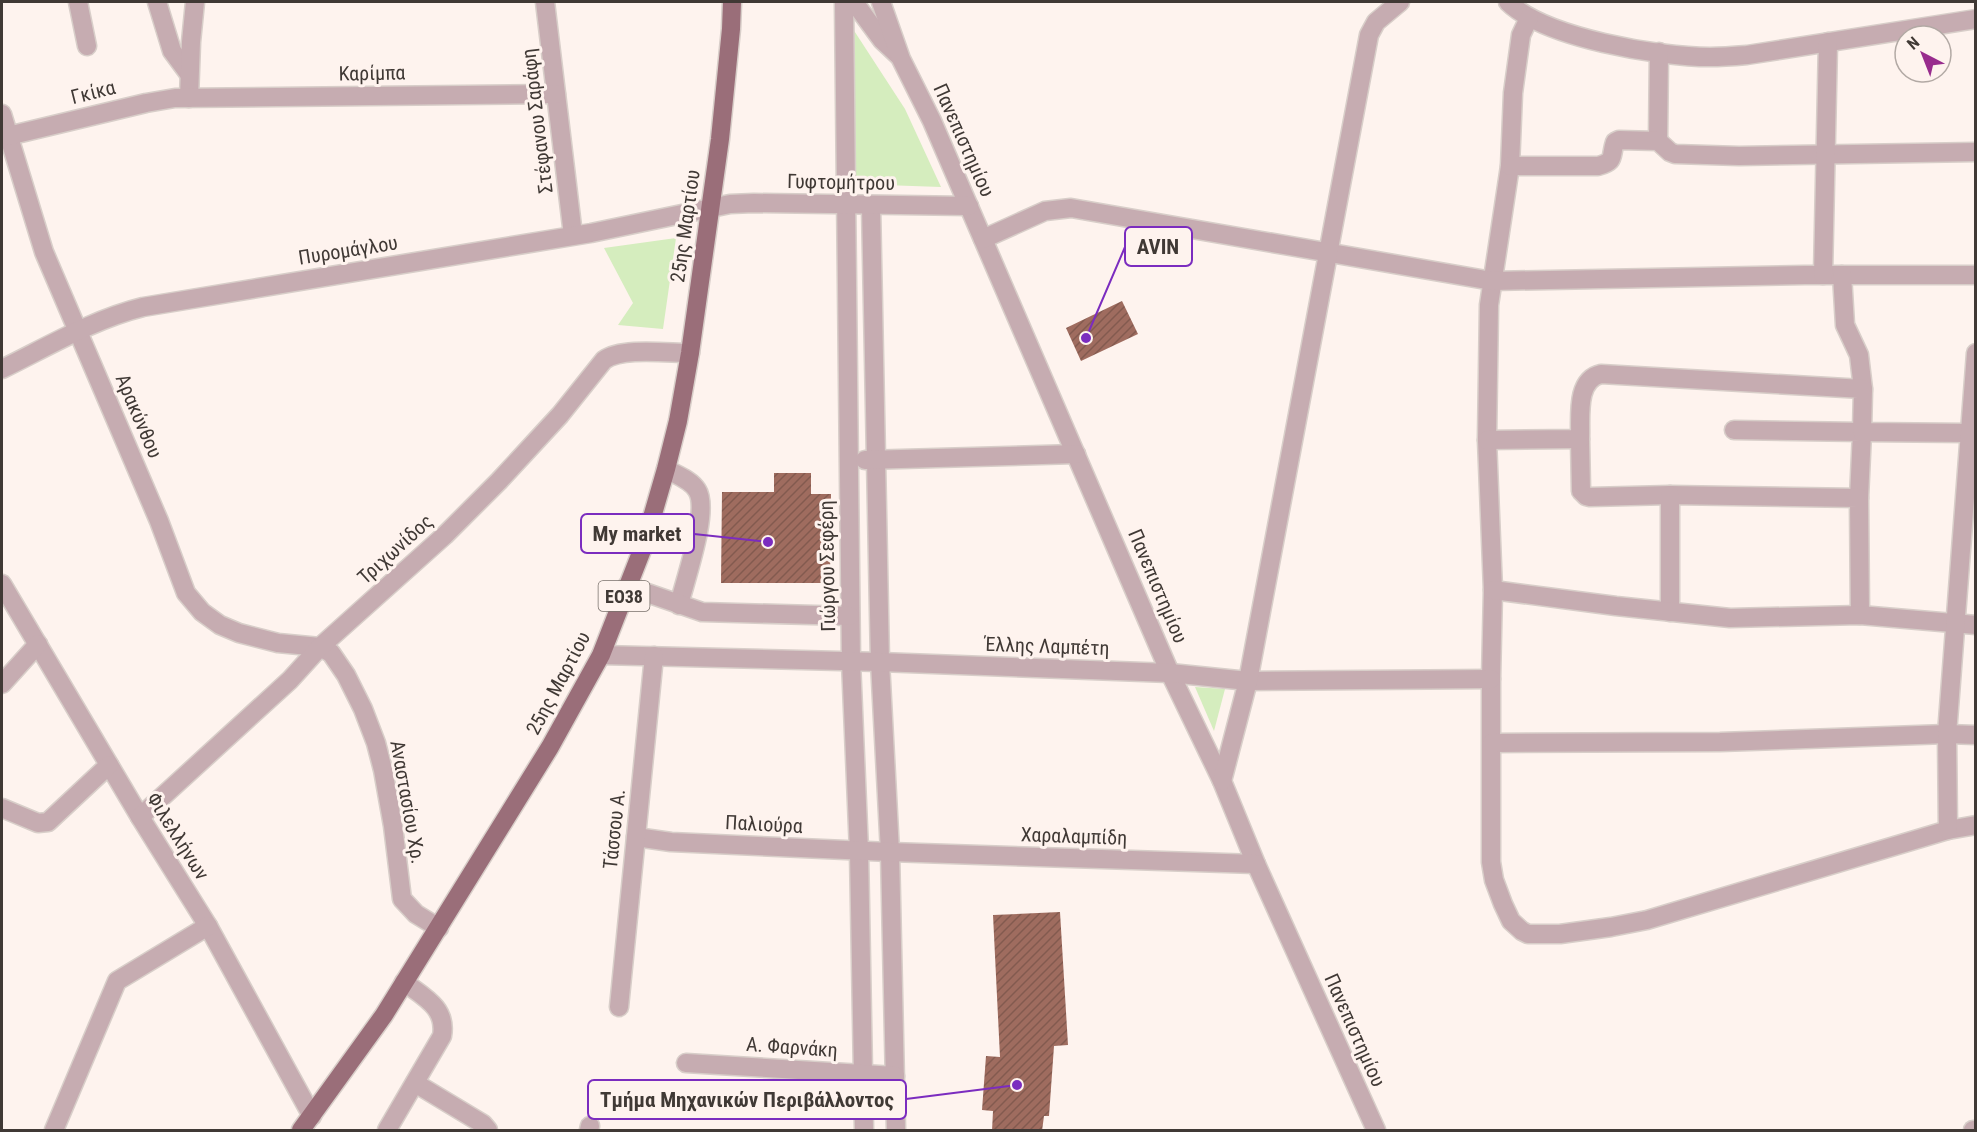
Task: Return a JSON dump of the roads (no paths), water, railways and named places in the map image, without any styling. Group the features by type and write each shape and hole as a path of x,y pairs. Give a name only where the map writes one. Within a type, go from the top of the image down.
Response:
{"main road":[{"name":"25ης Μαρτίου","path":"300,1131 309,1123 366,1041 439,928 550,747 601,655 644,545 678,421 690,353 712,206 732,2"}],"street":[{"path":"78,2 87,46"},
{"path":"157,2 172,51 189,74"},
{"path":"189,98 195,2"},
{"name":"Στέφανου Σαράφη","path":"545,2 573,236"},
{"name":"Γιώργου Σεφέρη","path":"844,2 850,616 859,851 864,1131"},
{"name":"Πανεπιστημίου","path":"854,2 882,40 901,59"},
{"name":"Πανεπιστημίου","path":"881,2 901,59 932,121 1170,673 1222,781 1256,864 1376,1131"},
{"path":"1222,781 1248,681 1369,35 1376,22 1400,2"},
{"path":"1508,2 1529,18 1580,36 1659,52 1712,57 1747,55 1976,19"},
{"path":"1529,18 1521,35 1513,93 1510,166 1490,305 1488,440 1493,590 1491,854 1494,880 1512,921 1522,932 1528,934 1560,934 1647,920 1948,830 1976,825"},
{"path":"1823,275 1828,42"},
{"path":"1658,141 1659,52"},
{"name":"Καρίμπα","path":"189,98 556,93"},
{"name":"Γκίκα","path":"8,136 146,103 189,98"},
{"name":"Αρακύνθου","path":"2,114 37,231 159,521 180,582 190,599 210,618 239,633 278,642 320,647"},
{"path":"1510,166 1598,166 1607,164 1612,158 1613,146 1617,140 1658,141 1675,154 1739,156 1976,152"},
{"name":"Γυφτομήτρου","path":"712,206 754,203 969,206"},
{"name":"Πυρομάγλου","path":"2,369 78,332 127,311 143,307 573,236 652,221 712,206"},
{"path":"871,206 880,662 890,852 896,1131"},
{"path":"983,239 1045,211 1071,208 1492,281 1823,275 1976,275"},
{"path":"1842,275 1845,325 1859,355 1863,389 1859,498 1860,615"},
{"path":"1948,830 1947,734 1976,352"},
{"name":"Τριχωνίδος","path":"140,817 282,687 320,647 445,535 560,415 604,360 622,354 690,353"},
{"path":"1859,498 1586,496 1580,486 1580,439 1583,390 1589,379 1601,374 1863,389"},
{"path":"1734,430 1969,433"},
{"path":"1488,440 1580,439"},
{"path":"848,460 1076,454"},
{"path":"666,469 691,483 698,490 701,499 702,515 679,605"},
{"path":"1670,495 1670,612"},
{"name":"Φιλελλήνων","path":"2,584 140,817 208,926 309,1123"},
{"path":"627,586 702,612 850,616"},
{"path":"1493,590 1730,618 1860,615 1976,625"},
{"path":"2,684 38,644"},
{"name":"Αναστασίου Χρ.","path":"320,647 331,653 346,675 376,743 391,815 402,899 416,914 439,928"},
{"name":"Έλλης Λαμπέτη","path":"601,655 880,662 1170,673 1248,681 1491,679"},
{"name":"Τάσσου Α.","path":"619,1007 654,656"},
{"path":"1492,743 1720,742 1976,735"},
{"path":"2,808 38,823 48,822 109,765"},
{"name":"Παλιούρα","path":"636,837 671,842 890,852"},
{"name":"Χαραλαμπίδη","path":"890,852 1256,864"},
{"path":"54,1131 117,981 208,926"},
{"path":"387,1131 442,1036 443,1019 432,1004 404,982"},
{"name":"Α. Φαρνάκη","path":"686,1063 895,1076"},
{"path":"415,1083 483,1124 488,1131"}],"place":[{"name":"AVIN","path":"1086,338"},
{"name":"My market","path":"768,542"},
{"name":"Τμήμα Μηχανικών Περιβάλλοντος","path":"1017,1085"}]}
